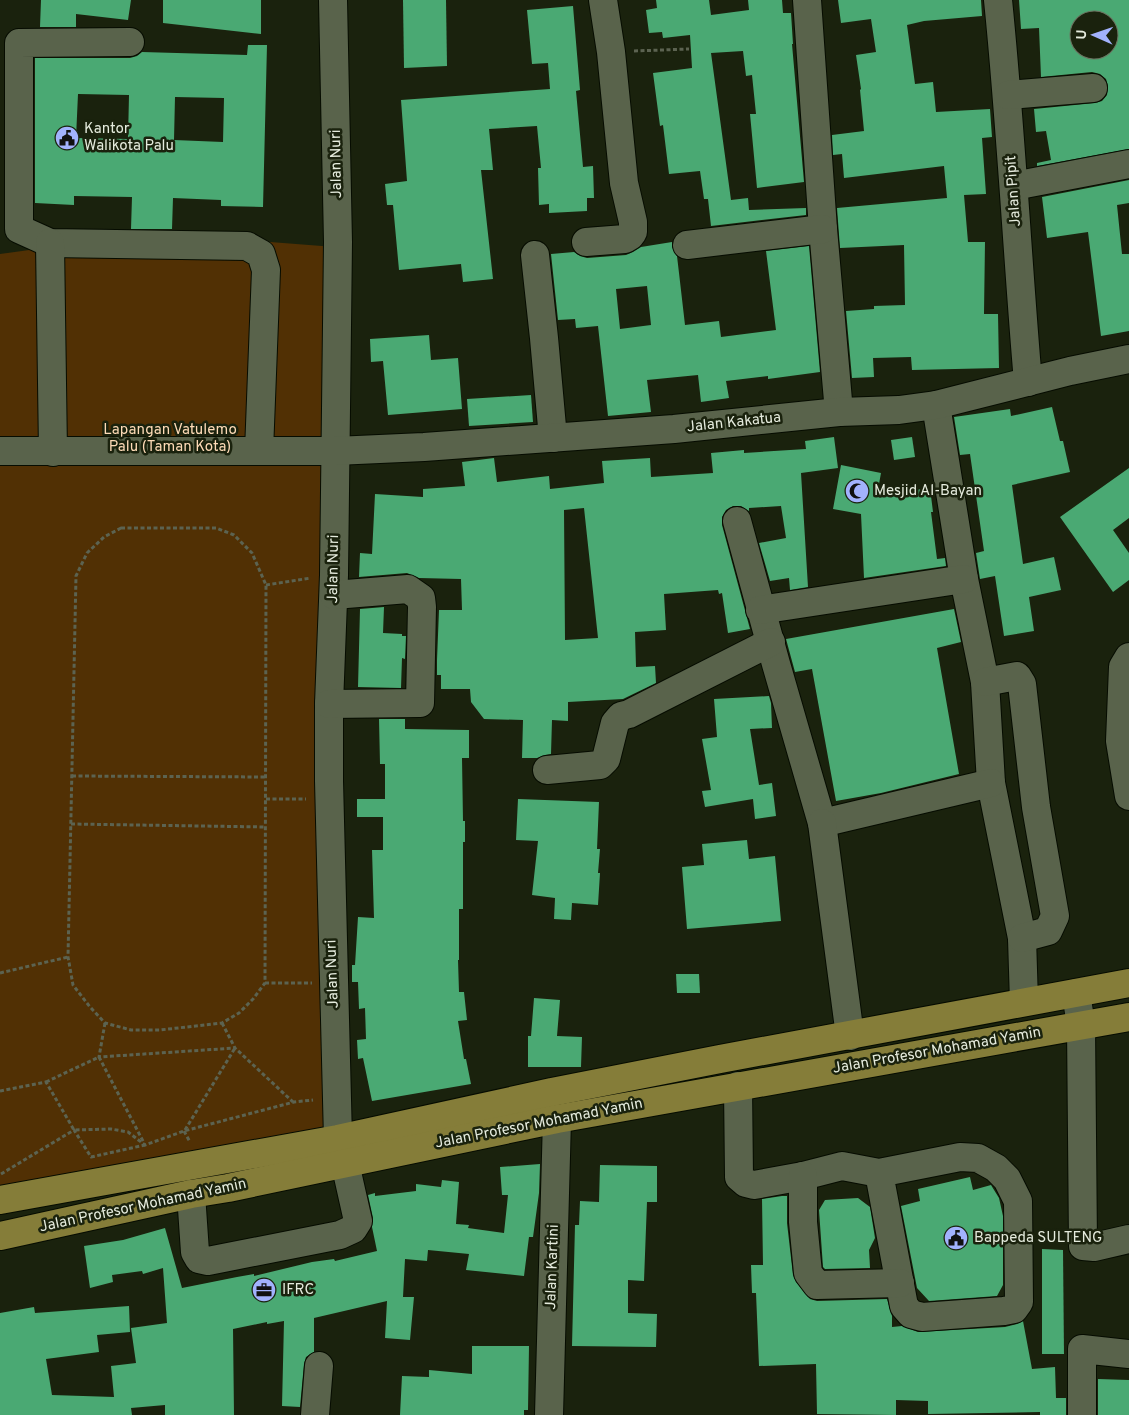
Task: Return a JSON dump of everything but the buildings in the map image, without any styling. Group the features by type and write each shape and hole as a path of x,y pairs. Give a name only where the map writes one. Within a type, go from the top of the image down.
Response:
{"main road":[{"name":"Jalan Profesor Mohamad Yamin","path":"0,1236 191,1194 228,1188 342,1151 552,1092 720,1058 850,1036 1129,983"},
{"name":"Jalan Profesor Mohamad Yamin","path":"0,1200 223,1159 342,1151 558,1119 1129,1017"},
{"path":"223,1159 228,1188"}],"street":[{"name":"Jalan Nuri","path":"191,1194 195,1252 199,1259 208,1261 340,1235 353,1230 358,1221 342,1151 336,1096 329,790 329,704 334,585 338,242 333,0"},
{"path":"586,242 619,240 630,236 633,232 633,222 624,183 611,52 603,0"},
{"path":"807,0 823,229 839,412"},
{"name":"Jalan Pipit","path":"998,0 1008,96 1028,382"},
{"path":"130,42 19,43 19,229 50,243 247,246 261,254 266,270 258,451"},
{"path":"1008,96 1094,88"},
{"path":"1014,186 1129,164"},
{"path":"687,245 823,229"},
{"path":"50,243 53,452"},
{"path":"535,255 553,438"},
{"name":"Jalan Kakatua","path":"0,451 335,451 424,447 674,429 839,412 899,410 936,405 1070,371 1129,359"},
{"path":"936,405 964,579 985,682 991,783 1022,938 1024,1002"},
{"path":"737,520 760,610 771,642 778,674 822,823 850,1036"},
{"path":"760,610 964,579"},
{"path":"329,704 420,703 421,598 408,589 334,585"},
{"path":"546,770 600,765 606,759 616,723 621,716 629,714 771,642"},
{"path":"1129,657 1123,667 1120,741 1129,796"},
{"path":"985,682 1017,676 1022,684 1036,808 1055,916 1048,931 1022,938"},
{"path":"822,823 991,783"},
{"path":"1076,993 1081,1025 1083,1246 1094,1247 1129,1239"},
{"path":"738,1086 739,1177 746,1183 754,1185 842,1166 879,1173 960,1157 978,1158 996,1168 1007,1179 1018,1201 1020,1302 1014,1309 922,1317 911,1314 904,1306 879,1173"},
{"name":"Jalan Kartini","path":"549,1415 558,1119"},
{"path":"802,1176 803,1222 808,1273 817,1285 900,1283"},
{"path":"1082,1415 1082,1349 1129,1354"},
{"path":"315,1415 319,1366"}],"path":[{"path":"611,52 689,49"},
{"path":"121,528 216,528 234,535 252,553 266,585 265,983 239,1013 222,1023 160,1030 131,1030 105,1023 73,985 68,957 76,576 87,553 104,538 121,528"},
{"path":"266,585 334,585"},
{"path":"72,776 266,777"},
{"path":"266,799 296,799"},
{"path":"71,824 266,828"},
{"path":"0,973 68,957"},
{"path":"265,983 333,984"},
{"path":"105,1023 99,1057 145,1145"},
{"path":"222,1023 235,1048 294,1102"},
{"path":"0,1091 46,1082 99,1057 235,1048"},
{"path":"184,1131 235,1048"},
{"path":"46,1082 91,1157 145,1145 184,1131 294,1102 336,1096"},
{"path":"0,1175 74,1130 111,1129 128,1132 145,1145"}],"green space":[{"name":"Lapangan Vatulemo Palu (Taman Kota)","path":"154,233 335,247 343,1132 0,1194 0,254"}],"place":[{"name":"Kantor Walikota Palu","path":"67,138"},
{"name":"Mesjid Al-Bayan","path":"857,491"},
{"name":"Bappeda SULTENG","path":"956,1238"},
{"name":"IFRC","path":"264,1290"}]}
